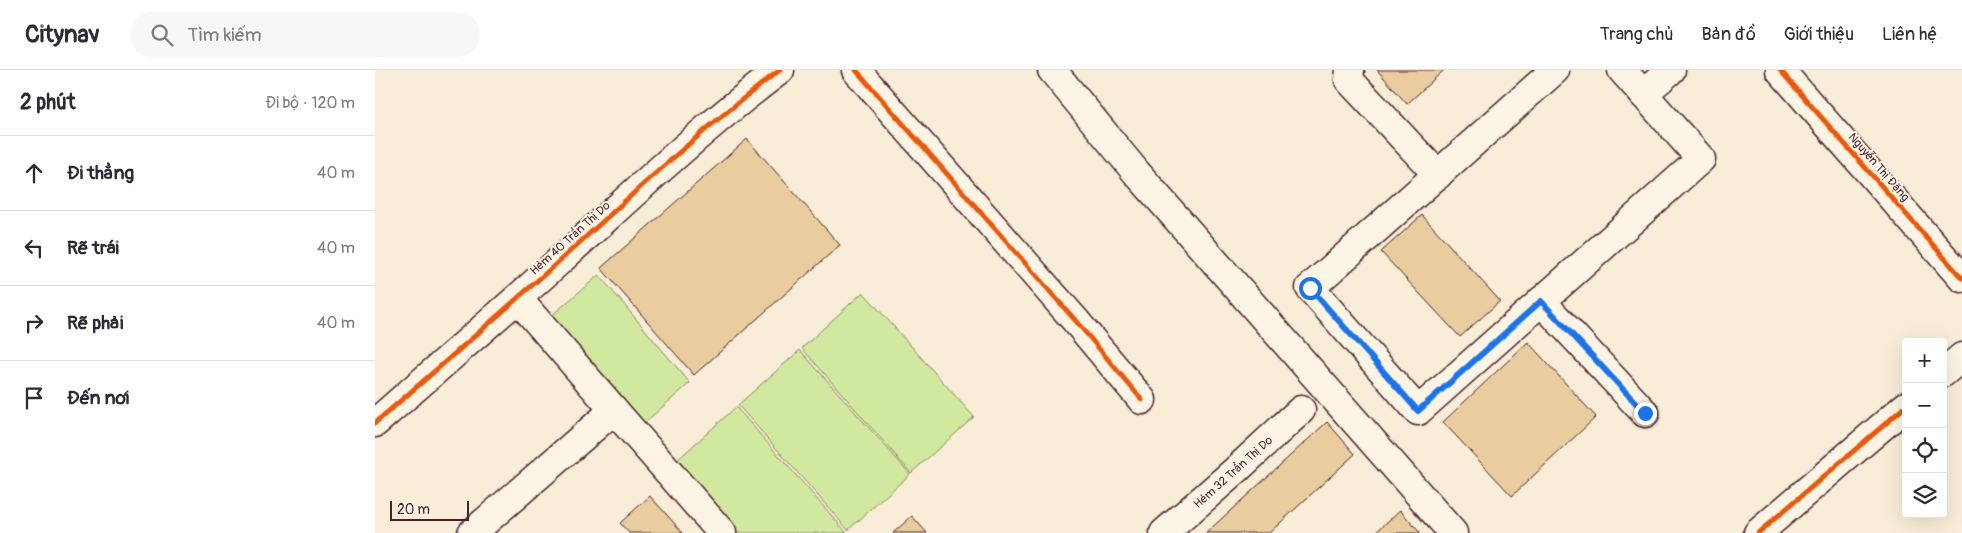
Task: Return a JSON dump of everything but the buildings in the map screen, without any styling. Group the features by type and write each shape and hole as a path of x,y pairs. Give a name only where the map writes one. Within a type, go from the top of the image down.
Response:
{"street":[{"name":"Hẻm 40 Trần Thị Do","path":"375,423 518,299 738,101 780,70"},
{"path":"856,70 1075,320 1142,400"},
{"path":"1052,70 1136,172 1453,533"},
{"path":"1350,70 1349,80 1438,175"},
{"path":"1555,70 1310,288 1418,411 1701,159 1622,70"},
{"path":"1643,94 1671,70"},
{"name":"Nguyễn Thị Đặng","path":"1780,70 1962,278"},
{"path":"518,299 721,533"},
{"path":"1541,301 1645,413"},
{"path":"1947,370 1962,357"},
{"path":"1758,533 1902,409"},
{"path":"472,533 614,410"},
{"name":"Hẻm 32 Trần Thị Do","path":"1164,533 1301,410"}],"green space":[{"path":"599,275 690,383 643,424 551,316"},
{"path":"863,292 974,417 911,473 802,348"},
{"path":"800,350 910,474 848,530 738,405"},
{"path":"736,407 845,533 736,533 674,463"}],"cycle path":[{"path":"375,423 694,140 780,70"},
{"path":"856,70 1075,320 1142,400"},
{"path":"1780,70 1962,278"},
{"path":"1758,533 1902,409"}],"route":[{"path":"1310,288 1418,411 1541,301 1645,413"}]}
